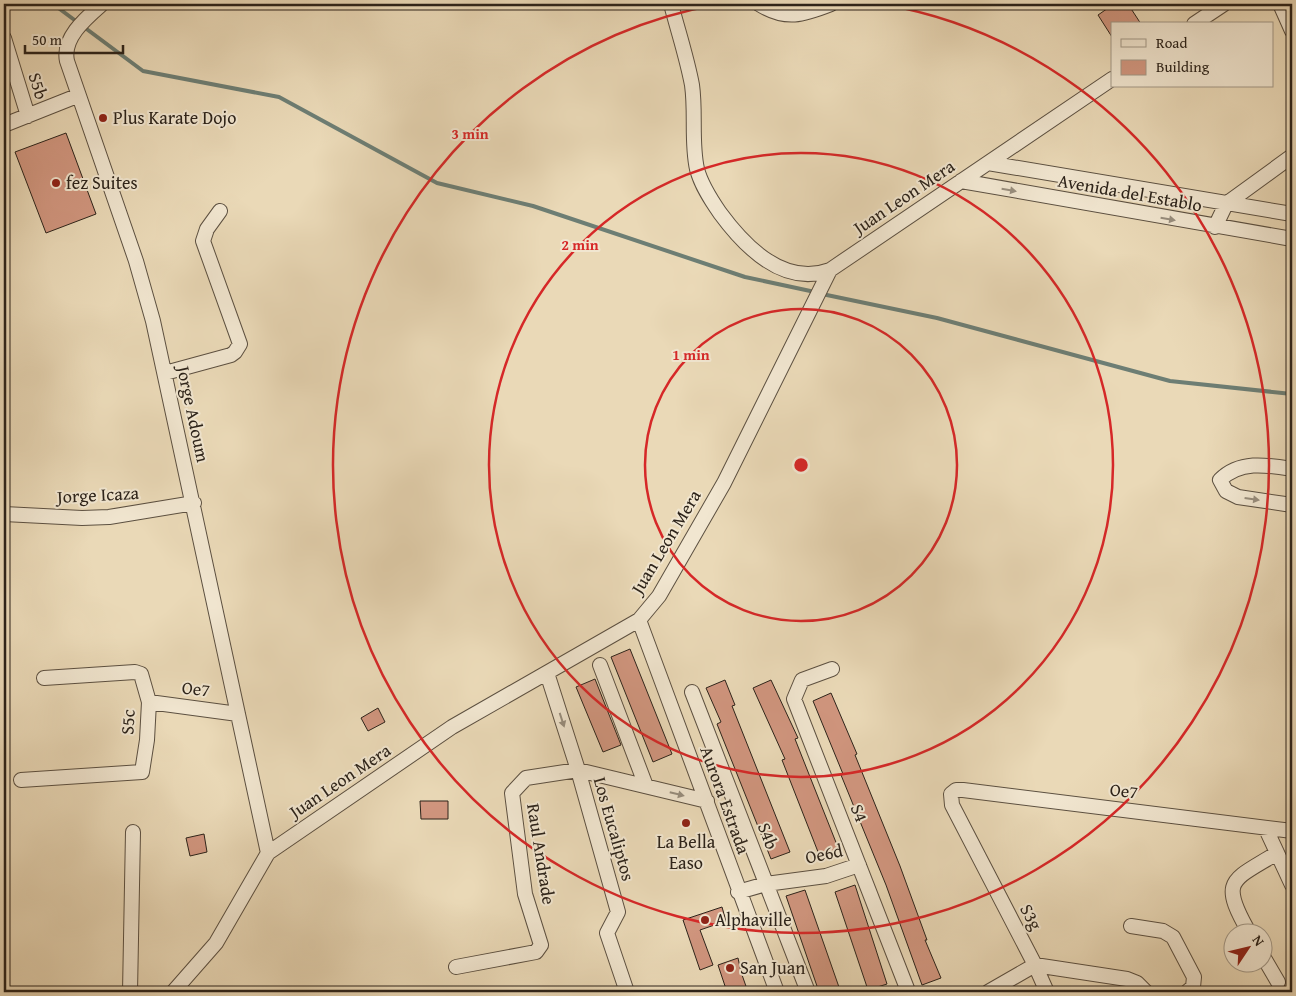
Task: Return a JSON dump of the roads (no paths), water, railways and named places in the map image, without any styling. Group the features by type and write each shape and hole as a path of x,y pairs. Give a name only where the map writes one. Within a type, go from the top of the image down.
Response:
{"street":[{"name":"Jorge Adoum","path":"102,4 73,36 65,55 77,96 136,261 165,373 268,853"},
{"path":"671,4 692,85 697,169 713,203 730,227 757,255 785,270 806,274 822,273 830,270"},
{"path":"759,4 784,16 799,15 831,4"},
{"path":"1197,22 1224,4"},
{"path":"1280,4 1292,31"},
{"name":"S5b","path":"4,38 28,116"},
{"name":"Juan Leon Mera","path":"173,992 216,943 268,853 452,727 639,620 659,596 724,482 830,270 1111,80"},
{"path":"4,125 77,96"},
{"path":"1215,227 1226,204 1292,156"},
{"name":"Avenida del Establo","path":"988,163 1292,214"},
{"name":"Avenida del Establo","path":"961,181 1292,239"},
{"path":"165,373 231,355 236,352 240,344 203,241 207,228 220,211"},
{"path":"1292,470 1266,465 1248,466 1228,472 1220,480 1226,491 1238,497 1292,505"},
{"name":"Jorge Icaza","path":"4,514 82,518 109,516 194,503"},
{"name":"Aurora Estrada","path":"639,620 707,801 738,892 777,992"},
{"path":"600,665 646,786"},
{"name":"S4","path":"832,669 802,680 794,699 908,990"},
{"name":"S5c","path":"20,780 142,772 147,740 149,702 141,674 135,672 44,678"},
{"name":"Los Eucaliptos","path":"547,674 578,770 618,912 607,933 627,992"},
{"name":"S4b","path":"692,692 808,992"},
{"name":"Oe7","path":"149,702 238,714"},
{"name":"Raul Andrade","path":"456,967 536,952 541,945 525,894 512,792 526,778 578,770 707,801"},
{"name":"Oe7","path":"951,794 956,790 963,790 1292,831"},
{"name":"S3g","path":"951,794 952,805 1035,965 1047,992"},
{"path":"1266,829 1292,885"},
{"path":"130,992 133,832"},
{"path":"1245,924 1234,901 1232,887 1240,874 1277,853"},
{"name":"Oe6d","path":"738,892 766,884 826,876 859,865"},
{"path":"1131,926 1163,931 1173,938 1194,977 1193,987 1188,992"},
{"path":"988,992 1004,988 1035,965 1127,979 1142,987"},
{"path":"1273,974 1278,982"}],"waterway":[{"path":"53,4 143,71 279,97 437,183 533,206 745,277 815,292"},
{"path":"822,294 937,318 1170,381 1292,394"}],"place":[{"name":"Plus Karate Dojo","path":"103,118"},
{"name":"fez Suites","path":"56,183"},
{"name":"La Bella Easo","path":"686,823"},
{"name":"Alphaville","path":"705,920"},
{"name":"San Juan","path":"730,968"}]}
